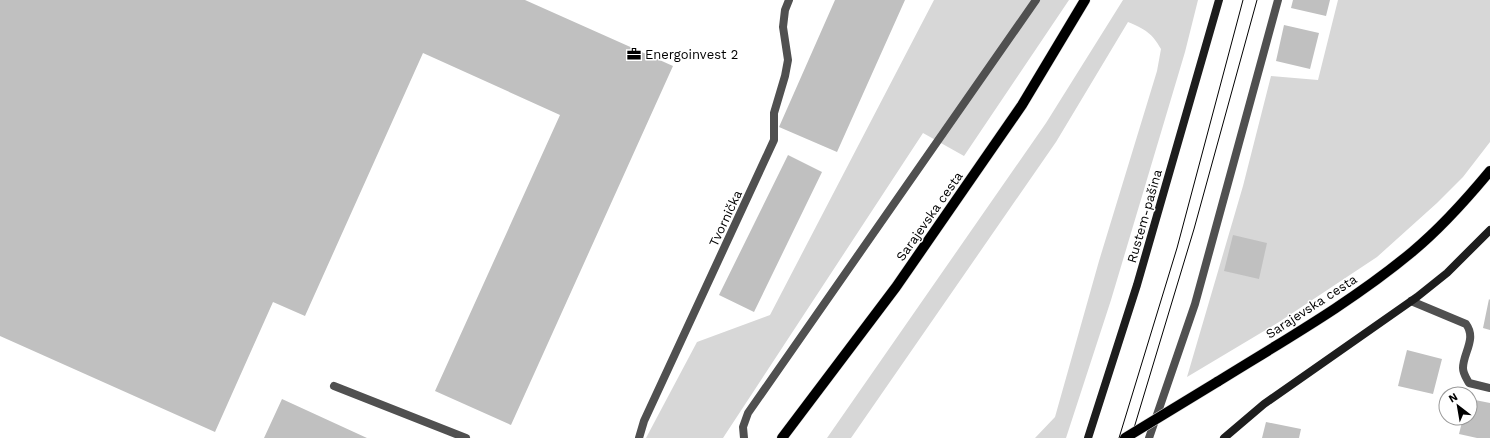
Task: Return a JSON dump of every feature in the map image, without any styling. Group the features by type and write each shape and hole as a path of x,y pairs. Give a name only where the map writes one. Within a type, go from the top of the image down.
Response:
{"main road":[{"name":"Sarajevska cesta","path":"782,438 896,287 1022,104 1085,0"},
{"name":"Rustem-pašina","path":"1088,438 1137,285 1220,0"},
{"name":"Sarajevska cesta","path":"1125,438 1348,300 1412,252 1460,207 1490,171"},
{"path":"1224,438 1264,404 1411,301 1447,273 1490,230"}],"street":[{"name":"Tvornička","path":"640,438 644,421 774,140 774,113 786,76 788,60 783,27 784,10 789,0"},
{"path":"744,438 743,427 748,413 1036,0"},
{"path":"1149,438 1195,304 1278,0"},
{"path":"1411,301 1466,324 1471,330 1463,368 1464,375 1469,383 1490,388"},
{"path":"334,386 466,438"}],"shaded area":[{"path":"934,0 1069,0 964,156 923,133 723,438 646,438 697,342 770,315"},
{"path":"1123,0 1198,0 1185,52 1111,300 1066,438 1035,438 1055,417 1099,261 1157,71 1161,49 1148,32 1128,22 1056,142 851,438 827,438 1046,123"},
{"path":"1338,0 1490,0 1490,142 1463,177 1437,203 1377,257 1279,322 1187,377 1243,186 1271,76 1318,80"}],"building":[{"path":"0,0 525,0 673,66 511,425 435,391 560,115 423,53 305,316 273,302 215,432 0,336"},
{"path":"835,0 905,0 837,152 779,127"},
{"path":"1293,0 1330,0 1326,16 1291,8"},
{"path":"1284,25 1319,33 1310,69 1276,61"},
{"path":"788,155 822,172 754,312 719,295"},
{"path":"1233,235 1267,243 1259,279 1224,271"},
{"path":"1489,299 1490,300 1490,330 1483,328"},
{"path":"1407,350 1442,359 1433,394 1398,386"},
{"path":"282,399 367,438 264,438"},
{"path":"1478,401 1490,403 1490,438 1477,438 1459,434 1461,426 1478,426"},
{"path":"1266,422 1301,429 1299,438 1262,438"}],"tram line":[{"path":"1119,438 1177,248 1243,0"},
{"path":"1131,438 1194,229 1257,0"}],"place":[{"name":"Energoinvest 2","path":"634,54"}]}
